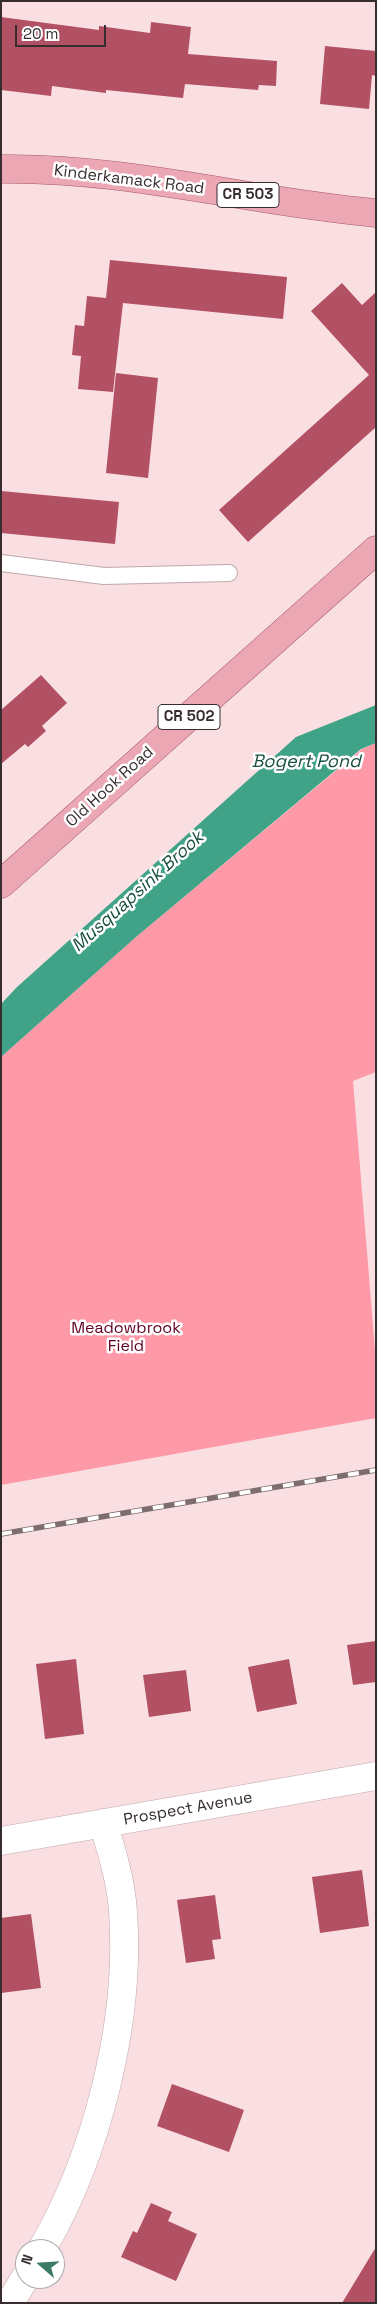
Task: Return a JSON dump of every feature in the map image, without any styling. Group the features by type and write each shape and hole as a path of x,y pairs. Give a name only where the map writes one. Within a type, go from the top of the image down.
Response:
{"main road":[{"name":"Kinderkamack Road","path":"1,169 28,168 120,175 376,213"},
{"name":"Old Hook Road","path":"1,884 376,550"}],"street":[{"name":"Prospect Avenue","path":"1,1841 376,1776"},
{"path":"48,2239 80,2169 101,2106 116,2042 124,1964 123,1911 115,1862 103,1823"},
{"path":"10,2303 18,2289"}],"lane":[{"path":"1,563 104,576 229,573"}],"green space":[{"name":"Meadowbrook Field","path":"376,743 376,1072 353,1081 376,1362 376,1418 1,1485 1,1057 136,937 362,749"}],"water":[{"name":"Bogert Pond","path":"376,705 376,743 361,749 136,937 1,1057 1,1004 17,987 296,737"}],"building":[{"path":"1,17 99,30 99,26 150,33 151,22 191,27 188,54 277,61 276,86 259,85 258,90 185,84 183,98 106,90 106,93 52,86 51,96 1,90"},
{"path":"325,46 376,51 376,76 372,75 369,109 320,104"},
{"path":"110,260 287,277 283,319 123,303 113,392 78,389 81,356 72,355 75,325 84,326 87,296 106,298"},
{"path":"342,283 362,305 376,292 376,427 248,542 219,510 369,375 311,311"},
{"path":"116,373 158,378 148,478 106,473"},
{"path":"1,491 119,502 115,544 1,533"},
{"path":"41,675 67,703 42,726 46,731 28,747 25,744 1,764 1,710"},
{"path":"376,1641 376,1682 353,1685 347,1645"},
{"path":"76,1659 84,1734 45,1739 36,1664"},
{"path":"289,1659 297,1704 257,1712 248,1667"},
{"path":"186,1670 191,1711 149,1717 143,1675"},
{"path":"362,1870 369,1926 320,1933 312,1877"},
{"path":"215,1895 221,1939 212,1940 215,1959 186,1963 177,1900"},
{"path":"31,1914 41,1988 1,1993 1,1918"},
{"path":"172,2084 244,2110 229,2152 157,2126"},
{"path":"151,2203 172,2212 168,2221 197,2234 176,2281 121,2257 133,2231 137,2233"},
{"path":"376,2247 376,2303 342,2303"}],"railway":[{"path":"1,1534 376,1470"}],"water label":[{"name":"Musquapsink Brook","path":"138,892"}]}
